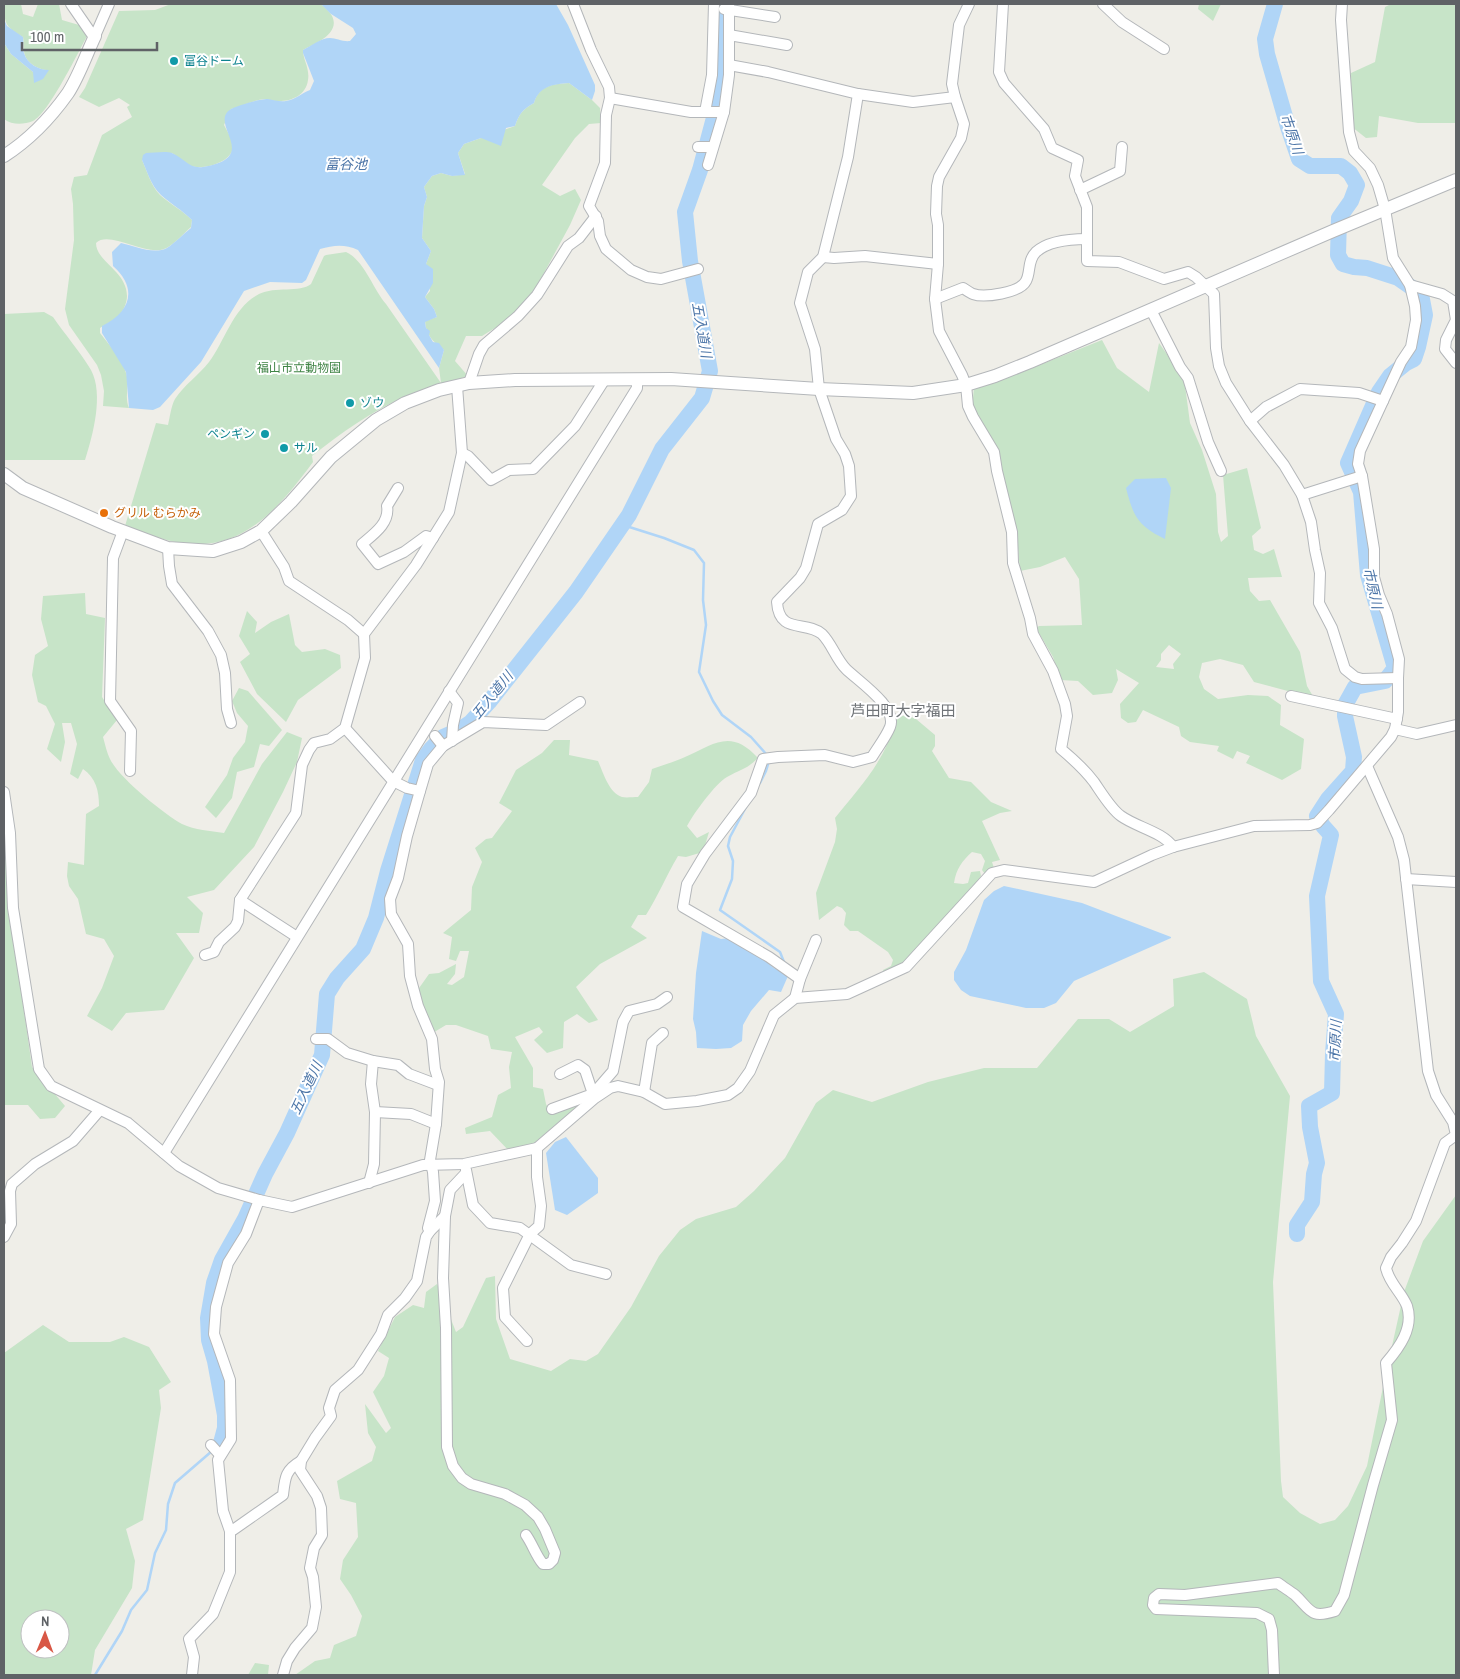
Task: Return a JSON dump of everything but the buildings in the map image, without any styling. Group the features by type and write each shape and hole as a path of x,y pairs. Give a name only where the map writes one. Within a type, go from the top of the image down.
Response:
{"street":[{"path":"71,4 95,36"},
{"path":"4,156 36,131 67,94 109,4"},
{"path":"573,4 591,50 609,87 610,98 606,115 606,163 589,206 598,221 600,236 606,248 632,270 647,277 661,279 698,269"},
{"path":"968,4 959,25 952,84 964,124 961,138 939,177 938,186 936,214 938,264 935,299 939,331 966,385 968,406 972,417 994,452 1012,532 1013,563 1033,634 1053,671 1065,704 1067,716 1061,749 1092,780 1119,815 1142,828 1168,839 1173,847"},
{"path":"1003,4 999,72 1004,83 1044,129 1052,148 1078,160 1075,176 1087,207 1088,261 1119,262 1164,279 1188,272 1207,286 1214,294 1216,348 1219,366 1226,383 1250,421 1284,465 1302,495 1311,522 1320,573 1319,603 1332,628 1345,669 1355,677 1362,679 1398,678"},
{"path":"1103,4 1122,22 1164,49"},
{"path":"552,1109 594,1096 618,1086 644,1092 664,1104 697,1101 728,1095 738,1088 750,1071 774,1015 795,998 847,994 906,967 992,873 1004,870 1094,882 1152,854 1173,847 1254,826 1310,825 1317,822 1391,737 1398,712 1399,659 1374,576 1374,549 1362,476 1358,464 1360,451 1401,362 1411,347 1416,320 1416,306 1410,285 1393,258 1385,209 1378,185 1370,168 1354,151 1349,132 1341,20 1342,4"},
{"path":"705,112 712,75 714,6 729,6 775,17"},
{"path":"708,165 724,112 729,70 729,6"},
{"path":"729,35 787,45"},
{"path":"712,75 729,70 768,72 858,94 913,102 955,97"},
{"path":"800,979 769,957 683,907 687,884 705,854 751,792 763,759 824,754 853,762 872,757 891,726 891,716 875,694 845,668 822,634 811,628 797,627 787,623 778,612 777,602 800,578 806,568 818,524 842,510 851,496 849,466 845,454 836,439 819,389 815,349 800,303 808,272 823,257 848,157 858,94"},
{"path":"610,98 691,112 724,112"},
{"path":"698,148 713,147"},
{"path":"1080,190 1120,171 1122,147"},
{"path":"4,474 23,488 168,548 213,551 241,542 261,531 291,502 332,456 376,420 405,403 439,390 463,384 515,380 605,379 716,381 819,389 913,393 966,385 995,376 1456,180"},
{"path":"205,955 214,952 219,942 235,927 238,921 240,900 296,813 302,765 309,750 314,743 330,739 345,728 365,658 364,634 416,565 449,512 462,453 463,384 484,345 518,316 537,296 568,246 579,238 596,216"},
{"path":"935,299 963,288 974,294 1001,294 1013,291 1022,286 1027,279 1028,265 1036,252 1049,245 1068,239 1088,239"},
{"path":"823,257 865,256 938,264"},
{"path":"1410,285 1442,294 1453,301 1456,320 1446,340 1445,350 1456,363"},
{"path":"1151,310 1180,367 1188,378 1208,442 1221,471"},
{"path":"462,453 468,456 491,480 509,470 533,469 575,426 605,379"},
{"path":"164,1153 637,388 637,379"},
{"path":"1250,421 1266,407 1300,389 1359,393 1383,401"},
{"path":"1302,495 1362,476"},
{"path":"398,488 387,506 388,513 380,527 362,544 378,564 404,552 426,536 434,538"},
{"path":"123,531 114,558 110,701 131,731 130,770"},
{"path":"261,531 284,567 289,581 348,620 364,634"},
{"path":"168,548 172,584 208,631 221,656 225,674 227,709 231,724"},
{"path":"449,691 458,703 452,740"},
{"path":"1291,696 1396,724 1417,734 1456,725"},
{"path":"430,1231 428,1228 435,1201 433,1172 430,1160 436,1124 438,1085 432,1040 418,1006 410,976 408,944 391,914 390,899 398,878 407,836 428,764 443,746 483,722 546,725 580,702"},
{"path":"345,728 393,781 407,788 420,791"},
{"path":"435,736 443,746"},
{"path":"1274,1675 1272,1630 1269,1619 1257,1612 1156,1609 1153,1605 1154,1598 1160,1594 1185,1595 1278,1584 1294,1595 1308,1610 1321,1616 1335,1611 1344,1594 1372,1485 1392,1420 1386,1363 1399,1348 1409,1325 1407,1306 1395,1288 1386,1268 1391,1257 1416,1221 1445,1143 1456,1135 1453,1122 1436,1096 1428,1071 1404,860 1398,838 1367,766"},
{"path":"4,792 10,833 13,908 39,1069 50,1086 128,1123 179,1166 218,1188 246,1197 292,1207 423,1165 465,1168 537,1148 594,1096 613,1071 623,1022 630,1011 657,1004 667,997"},
{"path":"1406,879 1456,882"},
{"path":"240,900 297,937"},
{"path":"795,998 800,979 816,940"},
{"path":"644,1092 652,1042 663,1033"},
{"path":"316,1039 328,1039 347,1053 398,1066 409,1074 438,1085"},
{"path":"369,1183 374,1164 375,1112 371,1084 373,1061"},
{"path":"560,1074 578,1065 584,1070 594,1096"},
{"path":"4,1237 11,1224 10,1191 12,1184 35,1164 73,1140 100,1111"},
{"path":"375,1112 411,1114 436,1124"},
{"path":"527,1340 505,1317 504,1288 530,1234 539,1226 541,1206 537,1177 537,1148"},
{"path":"465,1168 450,1190 445,1216 442,1278 446,1328 447,1447 453,1466 462,1478 471,1484 505,1494 525,1505 538,1517 555,1553 553,1560 549,1564 543,1564 539,1560 534,1546 526,1535"},
{"path":"465,1168 473,1205 490,1223 520,1228 571,1265 606,1274"},
{"path":"192,1675 194,1658 189,1640 213,1614 230,1572 230,1531 223,1511 218,1460 231,1439 230,1380 214,1334 216,1307 228,1263 246,1234 259,1200"},
{"path":"283,1675 291,1654 312,1628 316,1607 313,1577 310,1568 314,1548 322,1535 321,1508 317,1496 300,1470 301,1461 331,1416 329,1408 335,1390 358,1370 381,1334 388,1315 405,1298 417,1281 426,1237 445,1216"},
{"path":"211,1445 220,1455"},
{"path":"230,1531 283,1495 285,1477 292,1466 301,1461"}],"green space":[{"path":"4,4 21,4 23,14 33,17 38,4 59,4 62,20 79,25 87,36 46,107 33,121 25,123 18,124 4,119 4,43 11,54 33,72 48,70 36,67 26,58 23,37 7,24"},
{"path":"171,4 321,4 331,14 334,22 333,28 325,38 303,50 308,80 307,86 301,94 292,99 276,101 266,99 231,109 224,125 233,143 233,150 224,160 211,165 197,167 188,165 172,153 142,160 157,191 192,220 191,227 174,243 164,249 147,249 109,239 96,243 97,250 101,256 122,280 126,287 127,296 125,306 121,312 116,318 100,328 100,333 124,367 127,377 129,408 103,406 104,391 101,375 97,365 69,325 65,309 74,240 71,189 74,177 87,175 102,135 132,117 127,107 130,105 119,98 99,107 79,97 85,88 119,11 155,10"},
{"path":"1199,4 1221,4 1213,21 1198,9"},
{"path":"1391,4 1456,4 1456,123 1418,123 1379,116 1377,137 1366,138 1352,127 1351,73 1375,62 1385,7"},
{"name":"福山市立動物園","path":"569,83 600,108 601,123 589,124 575,138 542,185 560,196 575,189 581,200 570,225 538,284 516,315 482,336 466,336 455,361 468,376 406,396 381,408 346,431 312,456 313,462 286,496 256,524 239,535 220,542 199,544 170,541 125,526 156,423 168,425 175,399 215,354 242,307 259,294 265,292 306,287 311,284 326,255 346,252 358,261 381,298 441,383 439,368 444,350 431,338 425,321 437,317 434,309 425,297 430,291 426,264 431,251 422,238 424,206 427,197 424,187 432,176 441,173 452,176 465,174 458,153 464,144 515,126 522,112 534,103 539,92 552,85"},
{"path":"44,312 53,317 87,363 95,380 97,391 96,415 85,460 4,460 4,314"},
{"path":"1102,340 1117,368 1149,392 1159,343 1184,378 1190,423 1202,450 1216,494 1218,532 1221,542 1228,536 1223,475 1247,468 1261,528 1252,536 1254,550 1263,554 1274,549 1282,577 1248,578 1250,591 1259,601 1270,600 1300,652 1307,686 1314,698 1254,682 1243,665 1220,659 1202,663 1199,677 1204,689 1218,699 1248,695 1268,696 1281,705 1280,725 1304,739 1301,769 1282,780 1246,763 1250,756 1237,751 1233,759 1217,751 1219,746 1190,742 1181,736 1179,727 1143,710 1136,722 1128,723 1121,718 1120,704 1139,683 1116,669 1118,680 1112,693 1093,695 1078,681 1060,680 1053,657 1036,628 1039,626 1082,625 1079,579 1065,557 1040,567 1020,571 1017,536 1001,473 972,408 974,388 1027,370","holes":["1169,645 1181,654 1173,664 1174,669 1156,667 1161,660 1161,654"]},
{"path":"85,593 86,614 105,618 102,697 117,720 103,737 109,757 115,767 132,785 174,819 192,828 224,833 262,764 287,732 302,738 297,762 254,847 214,890 187,897 203,913 199,933 176,933 194,958 164,1010 126,1013 112,1031 87,1016 102,988 114,956 104,939 86,934 78,899 69,886 67,876 68,862 84,865 86,814 99,806 97,790 91,776 83,769 78,779 70,774 77,744 71,723 62,723 65,742 61,762 47,749 55,724 46,706 38,702 32,675 35,655 48,646 41,619 43,596"},
{"path":"247,611 257,622 255,633 271,622 289,614 295,645 302,652 325,649 340,655 341,668 298,700 286,722 257,694 240,662 250,654 239,636"},
{"path":"239,688 248,691 282,730 269,746 260,744 254,767 237,772 232,798 216,818 205,807 227,775 233,758 245,742 248,726 237,713 232,701"},
{"path":"906,715 916,719 935,735 935,746 932,751 949,778 971,782 991,802 1012,811 1000,813 982,821 1000,860 992,862 994,868 985,874 982,870 985,861 981,854 972,852 968,855 958,869 954,883 968,883 971,872 980,871 981,876 961,905 908,960 885,974 883,970 891,966 893,960 888,952 858,931 850,931 844,925 846,913 842,908 837,906 819,920 816,893 835,842 837,829 835,818 880,759 892,732 895,718"},
{"path":"554,740 570,740 569,755 598,761 610,787 617,795 624,797 638,797 649,782 652,769 722,741 739,743 758,758 747,767 722,781 705,799 690,820 687,826 697,838 709,832 703,852 686,857 678,856 646,915 638,915 631,927 647,938 600,964 576,987 598,1020 589,1023 577,1014 564,1022 563,1048 547,1053 534,1040 543,1032 539,1027 515,1037 533,1068 533,1087 543,1089 546,1104 551,1114 582,1102 526,1150 511,1153 490,1131 466,1134 465,1128 492,1117 498,1095 511,1088 509,1067 512,1052 491,1049 488,1036 456,1025 446,1025 431,1034 417,991 429,974 439,973 456,964 455,974 447,984 452,985 464,977 469,951 460,951 456,961 449,959 452,937 443,933 471,910 472,887 482,862 475,848 486,839 492,838 512,811 499,803 516,770 542,753"},
{"path":"4,819 10,912 32,1067 65,1106 55,1118 40,1119 28,1105 4,1105"},
{"path":"1204,972 1247,999 1256,1036 1290,1096 1273,1282 1281,1481 1283,1497 1300,1513 1320,1524 1335,1520 1348,1506 1367,1466 1404,1292 1423,1241 1456,1195 1456,1675 295,1675 315,1661 330,1658 334,1645 356,1636 362,1616 340,1579 343,1560 358,1537 356,1503 340,1499 337,1481 372,1461 376,1447 368,1433 365,1404 386,1433 391,1428 373,1392 384,1376 389,1358 378,1351 395,1317 413,1305 424,1308 426,1292 437,1284 456,1332 463,1327 486,1278 495,1276 496,1319 510,1359 551,1371 570,1359 586,1361 598,1354 631,1307 659,1256 680,1230 696,1219 736,1207 754,1191 785,1158 816,1103 833,1090 872,1102 928,1082 984,1068 1037,1068 1078,1019 1109,1019 1130,1032 1174,1006 1173,979"},
{"path":"43,1325 69,1342 110,1342 124,1337 149,1347 171,1382 159,1390 161,1408 143,1520 126,1529 135,1561 132,1588 95,1650 91,1675 4,1675 4,1353"},
{"path":"255,1663 269,1665 268,1675 248,1675"}],"water":[{"name":"富谷池","path":"321,4 556,4 568,25 595,85 592,100 569,83 543,89 536,97 534,103 522,112 515,126 506,128 501,146 481,138 464,144 458,153 465,175 452,176 441,173 432,176 424,187 427,197 424,206 422,238 431,251 426,264 433,269 433,283 425,297 434,309 437,317 425,322 433,342 439,343 444,350 439,368 358,250 344,246 335,246 320,249 306,280 302,283 270,282 244,291 201,362 160,407 153,410 129,408 126,372 102,333 102,326 119,314 125,307 128,299 126,283 113,266 112,252 121,243 156,251 167,248 191,228 192,220 158,191 142,160 143,155 146,153 169,152 190,165 198,167 220,162 229,156 232,148 225,123 225,115 231,109 249,102 265,99 289,100 310,90 314,81 303,50 327,38 350,41 356,34 353,28 331,14"},
{"path":"4,19 7,26 23,37 23,51 28,60 37,68 49,70 43,79 34,83 33,72 11,54 4,43"},
{"path":"1166,478 1171,488 1165,539 1148,529 1138,519 1131,506 1126,488 1135,479"},
{"path":"1004,886 1082,903 1171,938 1074,981 1056,1003 1044,1008 1026,1008 970,996 961,990 954,980 954,972 966,950 984,900 994,891"},
{"path":"702,931 721,939 730,938 767,960 774,968 783,971 788,976 781,992 769,990 751,1011 743,1025 742,1041 731,1048 697,1048 693,1019 696,973"},
{"path":"566,1137 598,1178 598,1193 567,1215 555,1210 546,1153 555,1142"}],"waterway":[{"name":"五入道川","path":"221,1443 225,1428 225,1415 209,1340 208,1318 214,1283 222,1260 245,1219 265,1174 287,1133 322,1055 327,994 337,978 363,949 376,918 388,871 423,760 443,737 470,723 489,702 576,592 629,515 662,449 702,398 710,371 690,261 685,212 700,170 719,99 723,4"},
{"name":"市原川","path":"1275,4 1265,39 1267,54 1299,159 1310,166 1341,166 1350,173 1357,185 1351,201 1339,218 1338,255 1343,264 1367,268 1398,278 1421,294 1425,315 1414,359 1390,376 1379,392 1348,463 1361,492 1368,575 1395,668 1385,681 1355,687 1345,705 1345,716 1354,757 1353,771 1328,799 1317,816 1331,835 1317,896 1321,981 1336,1014 1332,1093 1309,1106 1310,1127 1317,1163 1314,1174 1312,1202 1297,1225 1297,1234"},
{"path":"623,525 694,550 704,563 703,600 706,625 699,672 722,715 751,737 767,755"},
{"path":"760,783 769,761"},
{"path":"746,807 730,837 728,846 733,861 732,879 720,910 780,952 784,962"},
{"name":"五入道川","path":"216,1447 221,1443"},
{"path":"95,1675 122,1631 131,1610 147,1590 155,1553 166,1530 168,1504 175,1483 212,1451"}],"place":[{"name":"富谷ドーム","path":"174,61"},
{"name":"ゾウ","path":"350,403"},
{"name":"ペンギン","path":"265,434"},
{"name":"サル","path":"284,448"},
{"name":"グリル むらかみ","path":"104,513"}],"district":[{"name":"芦田町大字福田","path":"903,711"}]}
